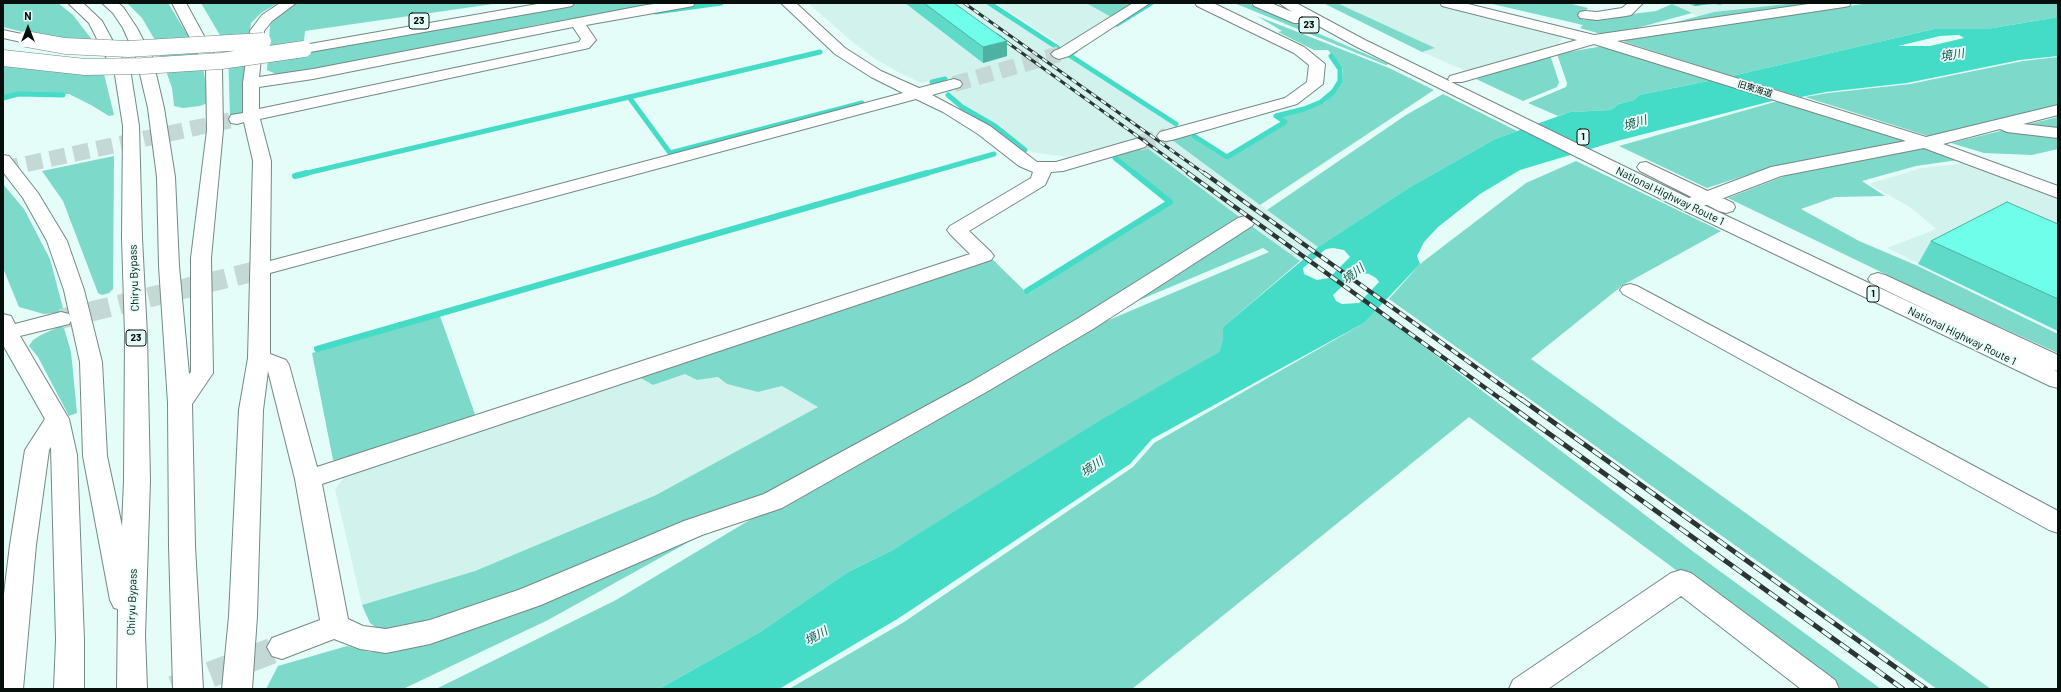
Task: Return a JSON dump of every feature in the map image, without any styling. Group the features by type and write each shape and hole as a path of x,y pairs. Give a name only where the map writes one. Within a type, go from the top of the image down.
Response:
{"main road":[{"name":"Chiryu Bypass","path":"75,3 95,21 123,75 131,126 132,238 136,335 137,481 131,635 132,689"},
{"path":"109,3 118,10 130,28 144,57 156,108 166,177 169,266 180,403 182,546 188,689"},
{"path":"179,3 214,69"},
{"path":"180,403 202,373 200,258 215,130 214,69 204,32 190,3"},
{"path":"237,689 244,616 251,410 258,358 262,161 244,118 251,83 257,31 267,18 289,3"},
{"name":"23","path":"3,34 26,40 65,46 128,49 305,43 531,3"},
{"path":"3,58 85,67 143,66 221,60 305,43 567,3"},
{"path":"251,83 320,72 577,22 688,3"},
{"path":"788,3 840,51 876,74 920,94 984,130 1025,162 1034,167 1057,167 1139,143"},
{"path":"1059,54 1064,53 1143,3"},
{"path":"1166,136 1292,101 1316,84 1317,64 1299,50 1202,3"},
{"name":"23","path":"1259,3 1322,30 1365,35"},
{"name":"National Highway Route 1","path":"1286,3 1365,35 1459,86 1670,195 1694,197 2058,364"},
{"name":"National Highway Route 1","path":"1286,3 1392,50 1402,52 1459,86 1478,88 2058,381"},
{"name":"23","path":"1314,3 1365,35 1402,52"},
{"name":"旧東海道","path":"1448,3 1612,44 1918,141 2058,192"},
{"path":"1585,16 1626,12 1636,3"},
{"path":"1459,86 1592,40 1844,3"},
{"path":"244,118 584,45 589,40 577,22"},
{"path":"260,270 954,84"},
{"path":"1694,197 1777,171 1992,126 2058,110"},
{"path":"1992,126 2058,133"},
{"name":"23","path":"3,160 30,197 57,241 74,290 91,362 94,456 131,635"},
{"path":"308,479 984,256 957,230 1039,181 1043,168"},
{"path":"282,647 335,626 360,637 386,641 430,632 531,597 693,528 773,501 980,386 1085,324 1245,222"},
{"path":"1630,290 2058,523"},
{"path":"61,318 4,329 57,419 65,455 70,640 69,689"},
{"path":"258,358 278,365 308,479 335,626"},
{"path":"8,689 23,545 37,450 57,419"},
{"path":"1524,689 1681,581 1824,689"}],"shaded area":[{"path":"3,3 58,3 73,15 93,41 39,36 3,27"},
{"path":"127,3 168,3 200,55 210,102 200,106 183,108 174,106 172,88 156,42 142,18"},
{"path":"201,3 278,3 261,13 251,23 244,75 244,113 230,118 228,49"},
{"path":"297,3 493,4 305,31 303,50 576,3 663,3 536,25 379,58 278,75 267,70 270,25 281,12"},
{"path":"808,3 987,3 1178,127 1161,132 1318,247 1300,261 1221,205 1135,139 1067,157 1031,152 998,125 965,106 945,90 954,86 945,77 921,83 898,72 875,59 850,40"},
{"path":"996,3 1086,3 1111,17 1066,48"},
{"path":"1086,3 1133,3 1111,17"},
{"path":"1234,3 1248,3 1389,64 1386,65"},
{"path":"1323,3 1337,3 1435,48 1422,52"},
{"path":"1337,3 1434,3 1555,34 1561,37 1561,40 1558,44 1471,72 1422,52 1434,48"},
{"path":"1488,3 1568,3 1588,8 1582,14 1583,20 1656,11 1672,4 1692,13 1637,28 1601,34 1580,28 1583,25"},
{"path":"1795,3 1714,12 1697,16 1672,4"},
{"path":"1795,3 1819,3 1650,29 1714,12"},
{"path":"1869,3 2058,3 2058,17 1987,29 1934,29 1732,76 1625,42 1624,40 1665,32"},
{"path":"1257,16 1389,68 1434,90 1260,205 1172,140 1190,135 1227,158 1287,122 1278,117 1324,103 1335,92 1342,81 1343,69 1328,50 1314,50 1278,32 1282,31"},
{"path":"1603,46 1713,80 1639,95 1634,100 1619,104 1611,110 1570,112 1558,116 1528,103 1566,87 1567,83 1557,54"},
{"path":"1550,55 1559,82 1557,87 1523,101 1476,79"},
{"path":"2058,57 2058,106 1928,136 1805,97 1910,84 2023,61"},
{"path":"3,63 103,70 114,115 109,116 69,94 18,92 3,97"},
{"path":"1443,94 1517,131 1495,139 1410,187 1318,247 1267,210 1406,115"},
{"path":"1778,101 1904,141 1772,167 1707,188 1619,146"},
{"path":"2058,117 2058,149 2032,155 1984,153 1951,143"},
{"path":"1146,147 1242,219 979,381 816,472 522,593 417,626 378,629 370,623 362,605 475,571 656,495 818,407 782,386 758,392 727,384 718,377 697,380 685,374 653,385 639,377 992,259 1028,294 1172,202 1115,156"},
{"path":"1927,148 1965,159 1916,166 1862,181 1885,196 1835,197 1801,209 1859,241 1918,266 2058,334 2058,353 1914,288 1728,198 1790,174"},
{"path":"114,156 113,289 109,293 102,295 98,293 63,201 42,171"},
{"path":"1576,161 1721,231 1623,285 1531,359 1991,689 1937,689 1389,299 1420,264 1526,183"},
{"path":"1965,163 2058,196 2058,331 1887,248 1936,229 1910,207 1869,184 1921,168"},
{"path":"3,184 24,209 50,259 64,312 44,314 19,307 3,268"},
{"path":"1250,225 1300,261 1223,327 1223,338 1219,352 891,551 848,572 760,632 659,689 436,689 616,600 758,515 1076,334 1269,252 1263,248 1104,315"},
{"path":"1376,310 1695,553 1881,689 1837,689 1469,417 1132,689 789,689 904,622 1133,467 1154,443 1364,323"},
{"path":"440,316 476,417 349,459 333,460 312,353"},
{"path":"63,325 71,352 77,413 69,416 38,357 29,346 33,340 41,335"},
{"path":"685,374 697,380 719,377 727,384 758,392 782,386 819,407 656,495 475,571 362,605 335,489 346,475 639,377 653,385"},
{"path":"703,534 548,620 403,689 266,689 278,666 347,646 370,652 396,652 509,614"}],"water":[{"name":"境川","path":"2058,17 2058,56 2020,60 1907,83 1826,92 1801,97 1732,76 1934,29 1987,29","holes":["1959,35 1964,38 1930,46 1898,46 1940,36"]},
{"name":"境川","path":"1713,80 1776,100 1617,141 1520,170 1480,194 1438,227 1424,242 1417,256 1420,264 1364,323 1152,439 1130,464 899,618 779,689 659,689 760,632 848,572 891,551 1101,420 1219,352 1223,338 1223,327 1318,247 1410,187 1495,139 1570,112 1611,110 1619,104 1634,100 1639,95","holes":["1333,248 1344,250 1350,257 1329,278 1317,280 1304,274 1303,268 1326,249","1355,274 1369,274 1376,278 1379,282 1359,303 1342,304 1336,301 1333,295"]}],"building":[{"path":"924,3 954,3 1007,41 983,47"},
{"path":"2007,202 2058,224 2058,299 1931,241"}],"waterway":[{"path":"656,12 721,3"},
{"path":"989,3 1061,50"},
{"path":"1117,24 1151,3"},
{"path":"1075,51 1069,55 1176,124"},
{"path":"629,97 820,52"},
{"path":"1194,136 1227,157 1285,122 1276,116 1304,109 1321,102 1333,92 1340,81 1340,69 1331,56"},
{"path":"932,82 945,79"},
{"path":"3,98 18,94 63,95"},
{"path":"948,95 962,107 995,126 1025,150"},
{"path":"303,174 629,97"},
{"path":"629,97 670,153 862,103"},
{"path":"924,174 994,154"},
{"path":"1115,158 1135,174"},
{"path":"303,174 307,173"},
{"path":"317,349 927,173"},
{"path":"1027,291 1170,202 1134,173"},
{"path":"295,176 303,174"}],"tunnel":[{"path":"954,84 1059,54"},
{"path":"3,169 237,119"},
{"path":"1139,143 1166,136"},
{"path":"61,319 260,270"},
{"path":"173,689 282,647"}],"railway":[{"path":"964,3 1205,174"},
{"path":"997,35 1190,174"},
{"path":"1188,173 1502,400"},
{"path":"1204,173 1522,400"},
{"path":"1501,399 1903,689"},
{"path":"1521,399 1926,689"}]}
